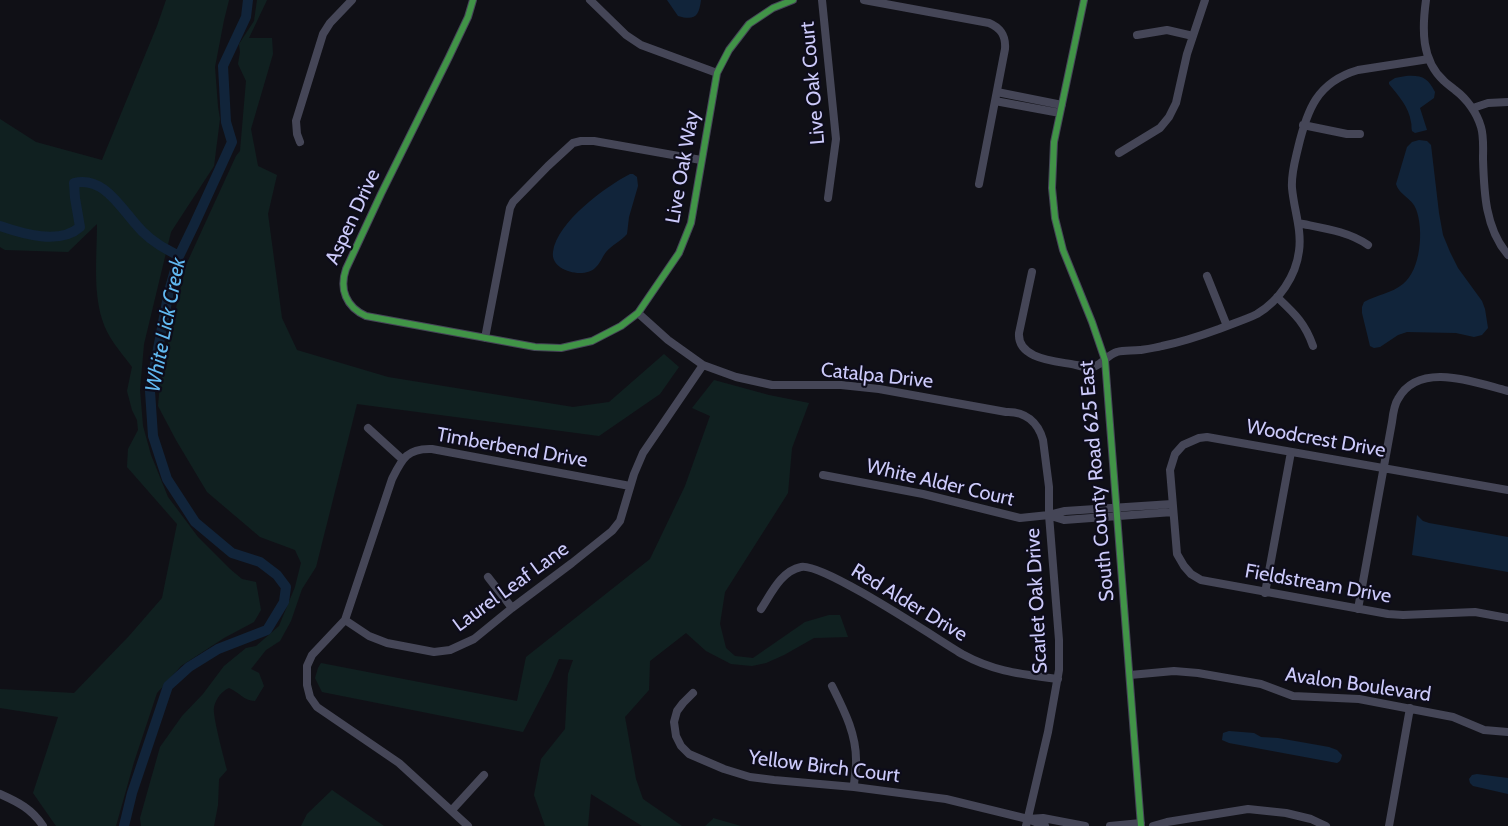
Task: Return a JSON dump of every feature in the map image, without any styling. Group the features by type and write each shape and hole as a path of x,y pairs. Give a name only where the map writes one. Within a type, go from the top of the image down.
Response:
{"street":[{"path":"300,142 296,121 320,40 330,23 352,0"},
{"name":"Aspen Drive","path":"473,0 468,17 346,269 343,286 348,302 356,311 366,316 550,348 572,346 603,336 638,313"},
{"path":"590,0 626,35 640,45 717,73"},
{"name":"Live Oak Way","path":"638,313 679,253 688,233 694,212 717,73 729,50 749,24 773,8 793,0"},
{"name":"Live Oak Court","path":"822,0 836,139 828,198"},
{"path":"864,0 989,23 995,25 1002,33 1005,44 979,184"},
{"name":"South County Road 625 East","path":"1084,0 1057,127 1052,188 1055,218 1063,250 1105,360 1141,825"},
{"path":"1119,153 1160,128 1169,117 1176,103 1182,70 1205,0"},
{"path":"1426,0 1424,37 1428,59 1441,78 1473,108 1482,132 1487,211 1494,231 1508,255"},
{"path":"1137,35 1167,30 1193,36"},
{"path":"1032,272 1019,342 1032,355 1090,368 1115,352 1143,350 1199,337 1257,314 1277,297 1292,276 1296,264 1299,242 1292,171 1303,125 1318,95 1343,75 1358,70 1428,59"},
{"path":"996,96 1061,109"},
{"path":"1473,108 1488,103 1508,102"},
{"path":"1303,125 1347,134 1360,134"},
{"path":"485,338 510,208 513,202 573,143 594,141 701,160"},
{"path":"1298,224 1337,231 1368,245"},
{"path":"1207,276 1227,326"},
{"path":"1277,297 1307,329 1313,346"},
{"name":"Catalpa Drive","path":"638,313 668,340 703,365 736,377 772,385 841,385 879,389 1022,414 1036,424 1043,440 1049,487 1049,515"},
{"name":"Laurel Leaf Lane","path":"345,620 369,636 387,643 434,652 450,650 474,639 612,531 620,521 643,453 703,365"},
{"path":"1358,609 1398,398 1407,387 1419,380 1429,378 1457,378 1508,391"},
{"path":"368,428 402,459 392,479 345,620 310,660 306,679 310,697 317,707 399,763 468,826"},
{"name":"Woodcrest Drive","path":"1172,508 1170,470 1172,461 1179,448 1189,441 1207,437 1508,490"},
{"name":"Timberbend Drive","path":"402,459 412,451 432,448 630,486"},
{"path":"1265,593 1291,452"},
{"name":"White Alder Court","path":"823,475 923,494 1020,518 1065,511 1117,513"},
{"path":"1117,513 1172,508"},
{"name":"Fieldstream Drive","path":"1172,508 1178,554 1191,574 1206,582 1403,615 1475,612 1508,618"},
{"name":"Scarlet Oak Drive","path":"1027,822 1058,679 1059,640 1049,515"},
{"name":"Red Alder Drive","path":"761,609 786,574 801,567 809,567 842,581 981,664 1006,672 1058,679"},
{"path":"488,577 512,608"},
{"name":"Avalon Boulevard","path":"1130,675 1174,671 1198,672 1261,684 1293,696 1353,698 1453,717 1484,730 1508,732"},
{"path":"832,686 848,717 856,762 854,787"},
{"name":"Yellow Birch Court","path":"693,693 680,707 674,722 678,742 689,754 724,769 750,777 946,799 1046,826"},
{"path":"1389,826 1410,708"},
{"path":"452,810 484,776"},
{"path":"0,794 24,805 44,826"},
{"path":"1153,826 1248,809 1286,813 1311,819 1326,826"},
{"name":"Yellow Birch Court","path":"1027,822 1043,818 1084,826"},
{"path":"1110,826 1141,825"}],"shaded area":[{"path":"166,0 229,0 215,67 220,119 214,166 171,232 144,344 140,390 143,426 151,455 168,497 198,537 230,569 242,579 256,582 261,610 254,622 181,666 157,693 116,826 56,826 33,793 58,717 0,708 0,689 74,693 162,598 177,524 127,467 128,449 138,430 127,391 132,367 107,332 99,308 96,272 97,224 68,252 5,250 0,247 0,119 36,142 102,160"},
{"path":"257,0 267,0 249,38 272,38 273,54 251,129 258,166 277,175 268,214 282,318 297,350 388,377 573,407 609,402 664,354 679,367 660,394 599,436 357,404 316,567 302,589 291,621 280,641 266,650 251,669 259,673 264,686 255,701 248,700 229,688 220,695 215,704 215,719 227,770 219,779 214,826 141,826 140,818 160,747 182,716 203,694 224,666 246,648 256,646 279,626 295,587 301,563 295,550 260,537 207,492 158,406 161,373 186,265 240,151 246,81 238,64 239,44 254,21"},
{"path":"714,380 809,403 792,448 788,493 725,592 720,624 726,648 735,656 753,658 805,622 829,615 840,615 848,637 814,638 784,655 752,666 731,664 706,651 686,633 650,661 649,690 625,717 636,779 643,799 682,826 642,826 591,794 588,826 545,826 534,795 541,759 565,729 568,674 573,660 559,659 523,732 322,692 315,678 321,663 517,701 526,657 650,559 685,486 710,416 692,408"},
{"path":"332,790 384,826 301,826 307,814"},
{"path":"713,818 741,826 705,826"}],"water":[{"path":"667,0 701,0 695,16 688,18 678,16"},
{"path":"1406,76 1424,78 1435,92 1434,98 1420,108 1427,130 1415,133 1412,131 1408,111 1389,84 1395,78"},
{"path":"1419,140 1427,141 1431,145 1443,235 1458,268 1482,301 1488,328 1482,335 1474,337 1456,333 1407,332 1374,348 1370,346 1362,313 1364,302 1403,284 1409,278 1417,259 1420,227 1416,209 1396,184 1407,147"},
{"path":"630,174 637,177 638,186 629,217 627,234 608,250 597,266 590,271 576,273 562,268 553,259 553,252 563,229 596,196"},
{"path":"1417,515 1429,523 1508,537 1508,572 1412,555"},
{"path":"1229,731 1254,733 1261,737 1329,747 1342,755 1337,763 1229,743 1222,740 1223,733"},
{"path":"1472,775 1508,778 1508,794 1473,786 1469,779"}],"waterway":[{"name":"White Lick Creek","path":"124,826 132,793 168,686 189,667 218,649 267,630 284,602 286,587 277,575 260,562 232,553 195,522 167,479 153,436 150,391 169,291 179,256 232,142 226,122 223,66 246,17 248,0"},
{"path":"0,226 19,232 52,237 72,232 80,227 74,183 85,182 105,190 147,236 179,256"}],"cycle path":[{"path":"473,0 468,17 346,269 344,290 353,308 366,316 535,347 561,348 592,341 621,326 638,313 679,253 691,223 717,73 729,50 749,24 773,8 793,0"},
{"path":"1084,0 1054,142 1052,188 1055,218 1063,250 1105,360 1141,826"}]}
